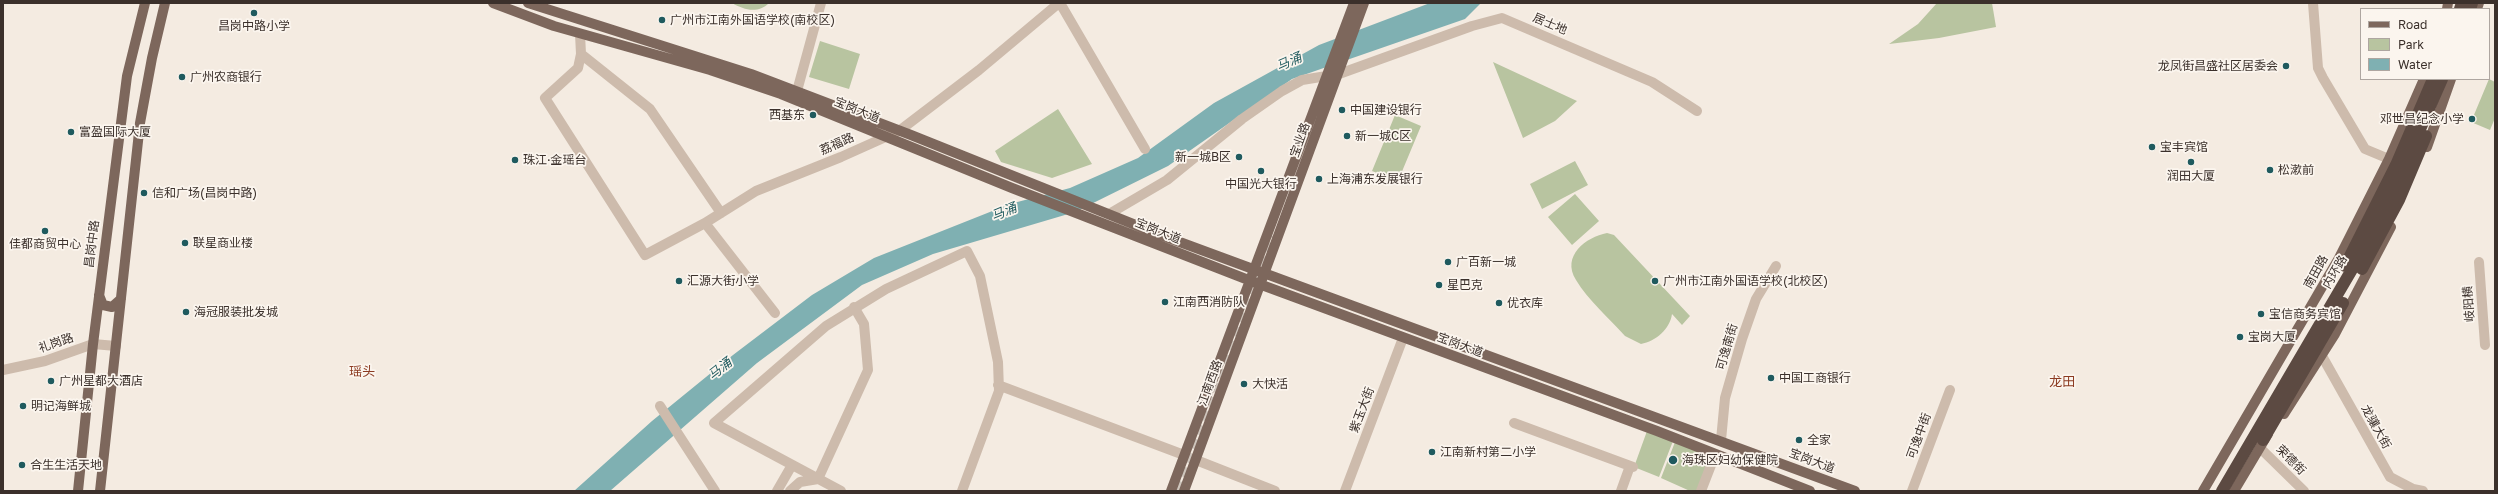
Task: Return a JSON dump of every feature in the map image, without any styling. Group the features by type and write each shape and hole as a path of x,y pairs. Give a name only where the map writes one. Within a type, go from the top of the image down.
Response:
{"highway":[{"path":"2261,443 2328,329 2398,200 2423,145 2443,81"},
{"name":"内环路","path":"2213,491 2351,256 2396,165 2443,81"},
{"name":"内环路","path":"2222,491 2360,255 2395,186 2443,81"}],"main road":[{"name":"昌岗中路","path":"78,491 93,344 127,76 145,3"},
{"path":"100,491 140,123 164,3"},
{"name":"宝岗大道","path":"493,3 580,34 743,80 886,136 1012,188 1157,239 1255,270 1721,440 1855,491"},
{"name":"宝岗大道","path":"528,3 565,16 701,57 797,91 1109,214 1157,239 1261,285 1657,431 1810,491"},
{"name":"宝业路","path":"1351,24 1354,3"},
{"name":"宝业路","path":"1171,491 1351,24 1364,3"},
{"name":"宝业路","path":"1261,285 1332,73"},
{"name":"南田路","path":"2203,491 2339,258 2389,159 2424,80"},
{"path":"2235,468 2261,443 2284,414 2322,356 2396,217 2416,173 2441,107 2443,81"},
{"path":"2222,491 2353,266 2443,81"},
{"name":"江南西路","path":"1184,491 1261,285"},
{"path":"99,296 104,305 112,307 121,299"},
{"path":"1715,455 1721,440"},
{"path":"2234,491 2261,443"},
{"path":"2222,491 2247,467"}],"street":[{"path":"797,91 821,3"},
{"path":"1060,3 1145,149"},
{"name":"荔福路","path":"581,54 578,68 545,98 645,255 705,223 756,191 841,157 900,131 979,70 1060,3"},
{"path":"2313,3 2318,68 2365,149 2389,159"},
{"name":"居士地","path":"1109,214 1167,180 1242,119 1282,91 1302,80 1332,73 1466,28 1502,18 1652,82 1697,111"},
{"path":"580,34 581,54 650,109 721,213"},
{"path":"2361,216 2375,223"},
{"path":"705,223 776,313"},
{"path":"841,491 714,423 826,326 854,307 886,289 967,251 980,276 998,362 998,385 990,417 962,491"},
{"path":"2339,258 2353,266"},
{"name":"岐阳横","path":"2479,262 2485,345"},
{"name":"可逸南街","path":"1721,440 1725,398 1742,339 1756,298 1776,266"},
{"path":"818,479 868,370 864,324 854,307"},
{"name":"紫玉大街","path":"1345,491 1403,338"},
{"name":"礼岗路","path":"3,370 45,361 93,344 116,346"},
{"name":"龙骧大街","path":"2322,356 2390,478 2413,490 2423,491"},
{"path":"998,385 1184,455"},
{"name":"可逸中街","path":"1912,491 1950,390"},
{"path":"660,406 715,491"},
{"path":"1514,423 1632,467 1621,491"},
{"name":"荣德街","path":"2261,443 2304,491"},
{"path":"1701,491 1715,455"},
{"path":"1196,460 1275,491"},
{"path":"777,491 792,464"},
{"path":"790,491 800,482 818,479"}],"green space":[{"path":"732,3 769,3 760,9 751,10 741,8"},
{"path":"1937,3 1992,3 1996,27 1939,38 1889,44 1918,24"},
{"path":"820,41 860,54 849,89 809,77"},
{"path":"1493,62 1577,101 1555,121 1523,138"},
{"path":"2489,80 2495,82 2495,118 2490,130 2471,122"},
{"path":"1058,109 1092,164 1052,178 1001,162 995,151"},
{"path":"1395,115 1421,126 1398,181 1372,171"},
{"path":"1575,161 1588,185 1542,209 1530,184"},
{"path":"1575,194 1599,221 1572,245 1548,217"},
{"path":"1607,233 1614,235 1690,316 1682,325 1672,314 1668,325 1661,334 1652,340 1641,344 1625,336 1586,295 1572,271 1574,256 1584,243 1599,235"},
{"path":"1647,431 1673,441 1659,477 1634,467"},
{"path":"1675,442 1711,456 1697,491 1690,491 1661,478"}],"water":[{"name":"马涌","path":"1430,3 1481,3 1465,19 1292,79 1168,166 1075,212 933,254 862,285 757,363 610,491 574,491 652,421 733,355 812,295 874,258 1010,204 1070,188 1138,158 1214,103 1319,45"}],"tunnel":[{"path":"1178,491 1273,236"}],"place":[{"name":"昌岗中路小学","path":"254,13"},
{"name":"广州市江南外国语学校(南校区)","path":"662,20"},
{"name":"龙凤街昌盛社区居委会","path":"2286,66"},
{"name":"广州农商银行","path":"182,77"},
{"name":"中国建设银行","path":"1342,110"},
{"name":"西基东","path":"813,115"},
{"name":"邓世昌纪念小学","path":"2472,119"},
{"name":"富盈国际大厦","path":"71,132"},
{"name":"新一城C区","path":"1347,136"},
{"name":"宝丰宾馆","path":"2152,147"},
{"name":"新一城B区","path":"1239,157"},
{"name":"珠江·金瑶台","path":"515,160"},
{"name":"润田大厦","path":"2191,162"},
{"name":"松漱前","path":"2270,170"},
{"name":"中国光大银行","path":"1261,171"},
{"name":"上海浦东发展银行","path":"1319,179"},
{"name":"信和广场(昌岗中路)","path":"144,193"},
{"name":"佳都商贸中心","path":"45,231"},
{"name":"联星商业楼","path":"185,243"},
{"name":"广百新一城","path":"1448,262"},
{"name":"汇源大街小学","path":"679,281"},
{"name":"广州市江南外国语学校(北校区)","path":"1655,281"},
{"name":"星巴克","path":"1439,285"},
{"name":"江南西消防队","path":"1165,302"},
{"name":"优衣库","path":"1499,303"},
{"name":"海冠服装批发城","path":"186,312"},
{"name":"宝信商务宾馆","path":"2261,314"},
{"name":"宝岗大厦","path":"2240,337"},
{"name":"中国工商银行","path":"1771,378"},
{"name":"广州星都大酒店","path":"51,381"},
{"name":"大快活","path":"1244,384"},
{"name":"明记海鲜城","path":"23,406"},
{"name":"全家","path":"1799,440"},
{"name":"江南新村第二小学","path":"1432,452"},
{"name":"海珠区妇幼保健院","path":"1673,460"},
{"name":"合生生活天地","path":"22,465"}],"district":[{"name":"瑶头","path":"362,372"},
{"name":"龙田","path":"2062,382"}]}
